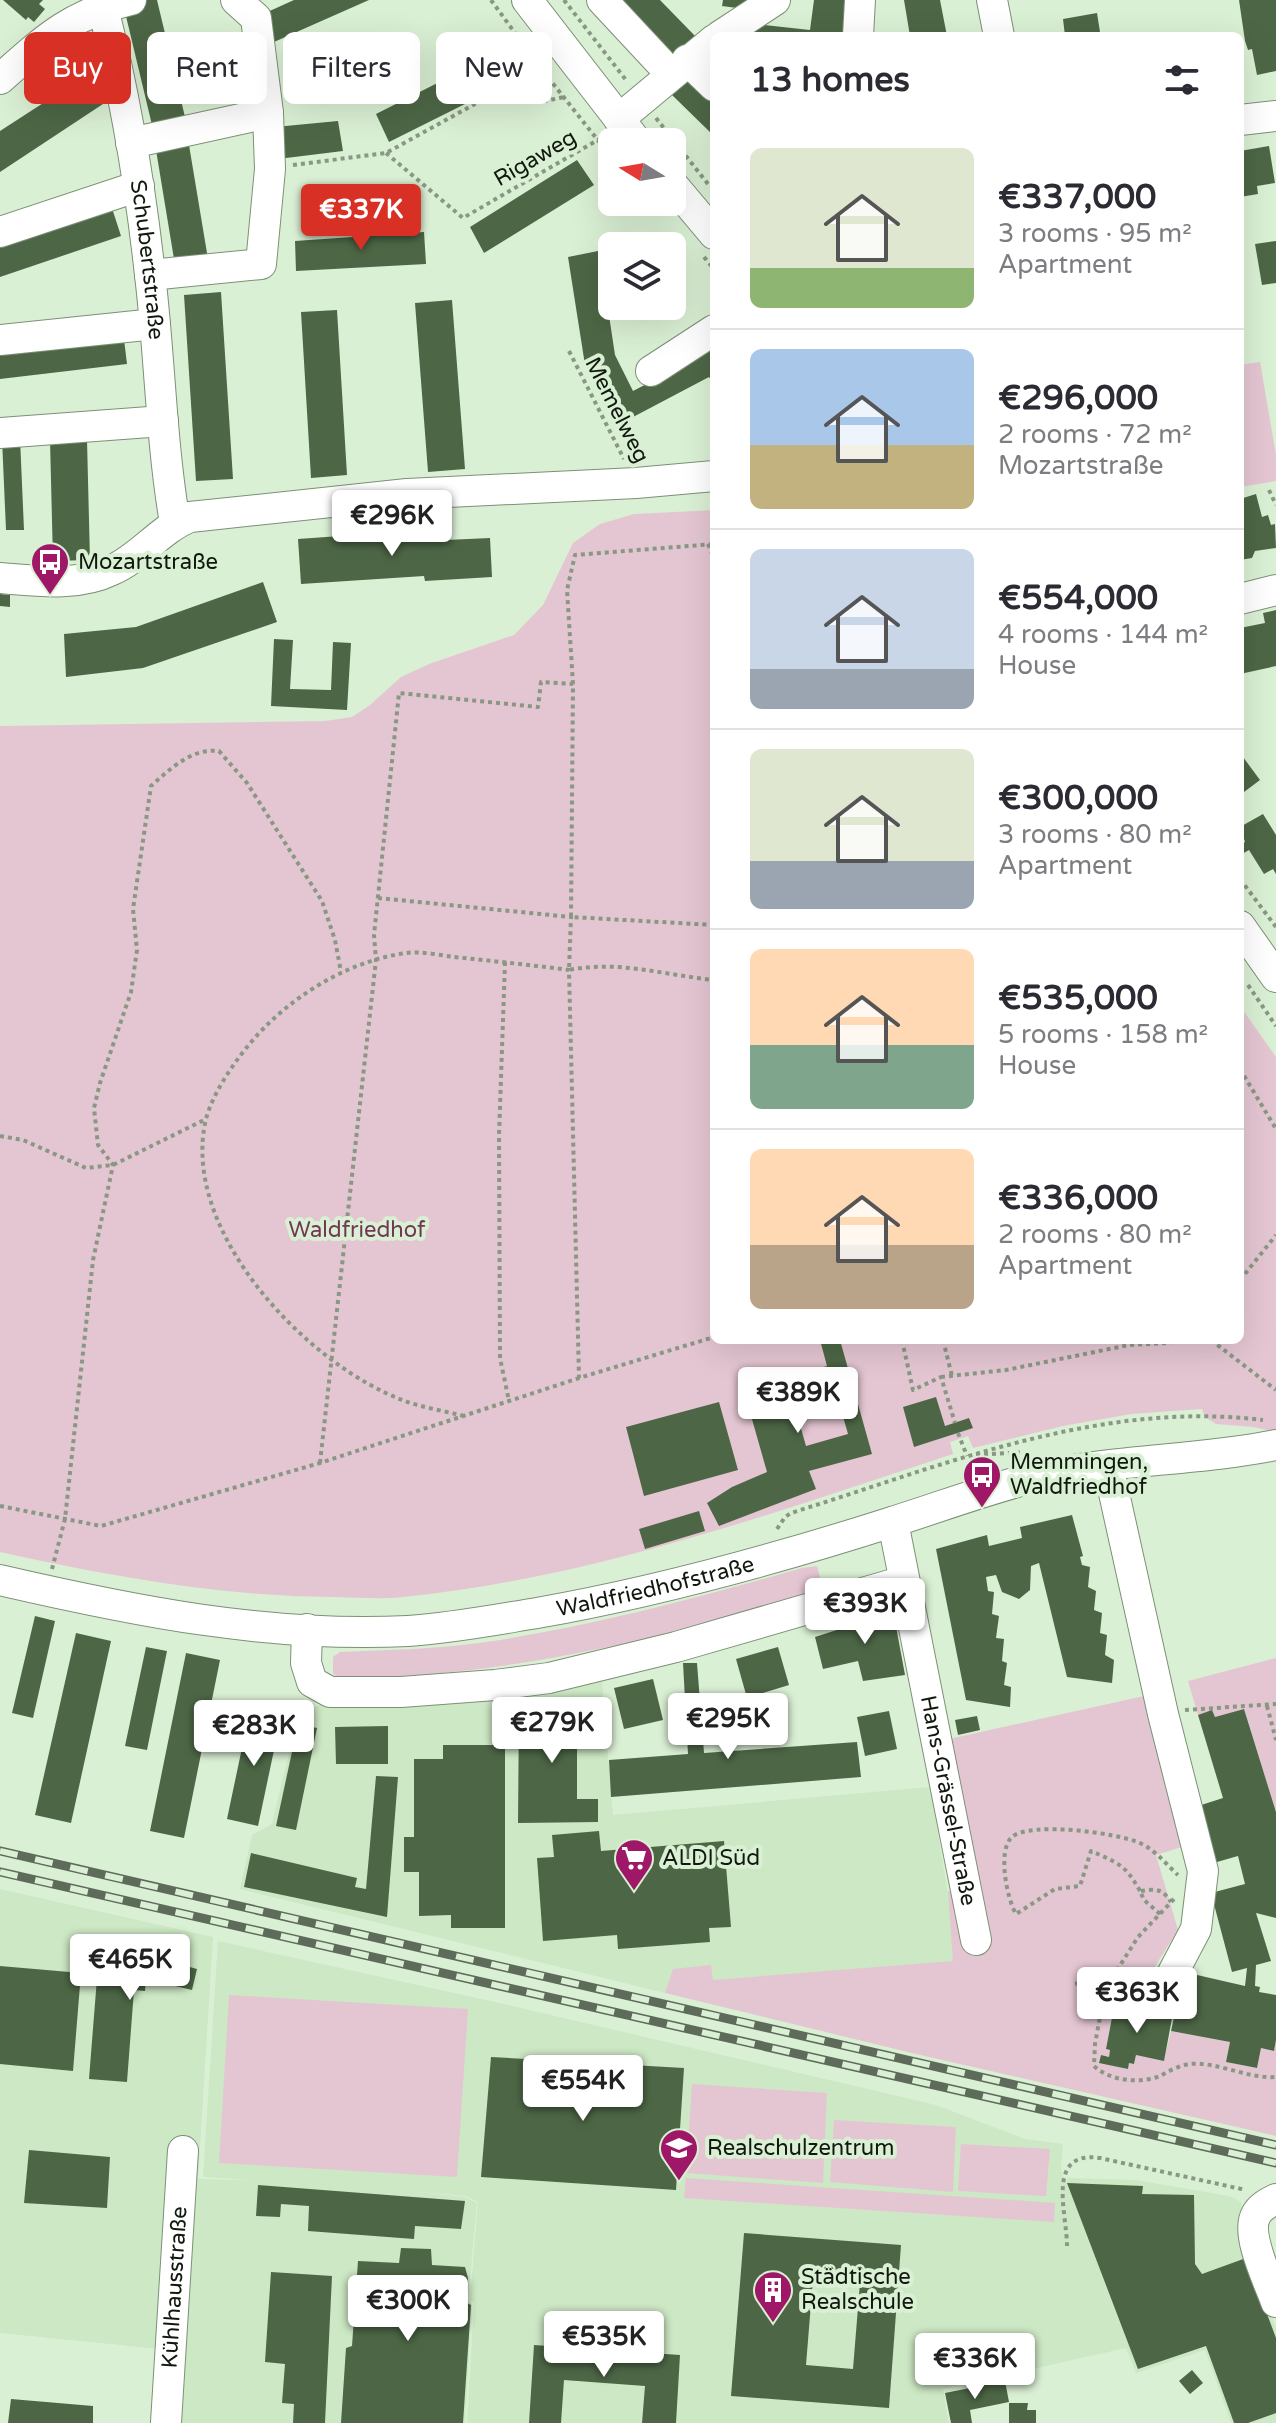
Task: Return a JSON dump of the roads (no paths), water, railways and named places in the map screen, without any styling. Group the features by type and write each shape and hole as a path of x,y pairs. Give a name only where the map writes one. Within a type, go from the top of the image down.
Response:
{"street":[{"path":"527,0 616,128"},
{"path":"602,0 679,67 710,84"},
{"path":"726,32 775,0"},
{"path":"992,0 998,32"},
{"path":"0,79 55,32 112,2"},
{"name":"Schubertstraße","path":"112,2 150,275 167,476 175,523"},
{"path":"150,275 261,264 270,169 268,113 251,6"},
{"path":"623,128 679,67 710,43"},
{"path":"131,143 268,113"},
{"path":"1244,120 1276,116"},
{"path":"0,232 139,186"},
{"path":"686,201 710,229"},
{"path":"0,340 155,324"},
{"path":"651,371 710,333"},
{"path":"0,433 163,421"},
{"path":"0,578 51,582 83,579 114,570 175,523 190,517 407,494 710,476"},
{"path":"1244,598 1276,590"},
{"path":"1244,932 1276,977"},
{"name":"Waldfriedhofstraße","path":"0,1580 184,1619 307,1629 408,1631 495,1621 571,1608 699,1577 893,1522 992,1488 1272,1433"},
{"path":"1108,1466 1163,1714 1203,1871 1196,1929 1166,1986"},
{"name":"Hans-Grässel-Straße","path":"893,1522 976,1940"},
{"path":"307,1629 306,1663 312,1682 330,1692 401,1692 495,1685 549,1678 676,1647 904,1581"},
{"name":"Kühlhausstraße","path":"166,2423 183,2151"},
{"path":"1265,2195 1264,2205 1255,2215 1253,2225 1258,2252 1276,2302"}],"railway":[{"path":"0,1851 1276,2145"},
{"path":"0,1872 1276,2163"}],"place":[{"name":"Mozartstraße","path":"50,596"},
{"name":"Memmingen, Waldfriedhof","path":"982,1509"},
{"name":"ALDI Süd","path":"634,1892"},
{"name":"Realschulzentrum","path":"679,2182"},
{"name":"Städtische Realschule","path":"773,2324"}],"park label":[{"name":"Waldfriedhof","path":"357,1230"}]}
